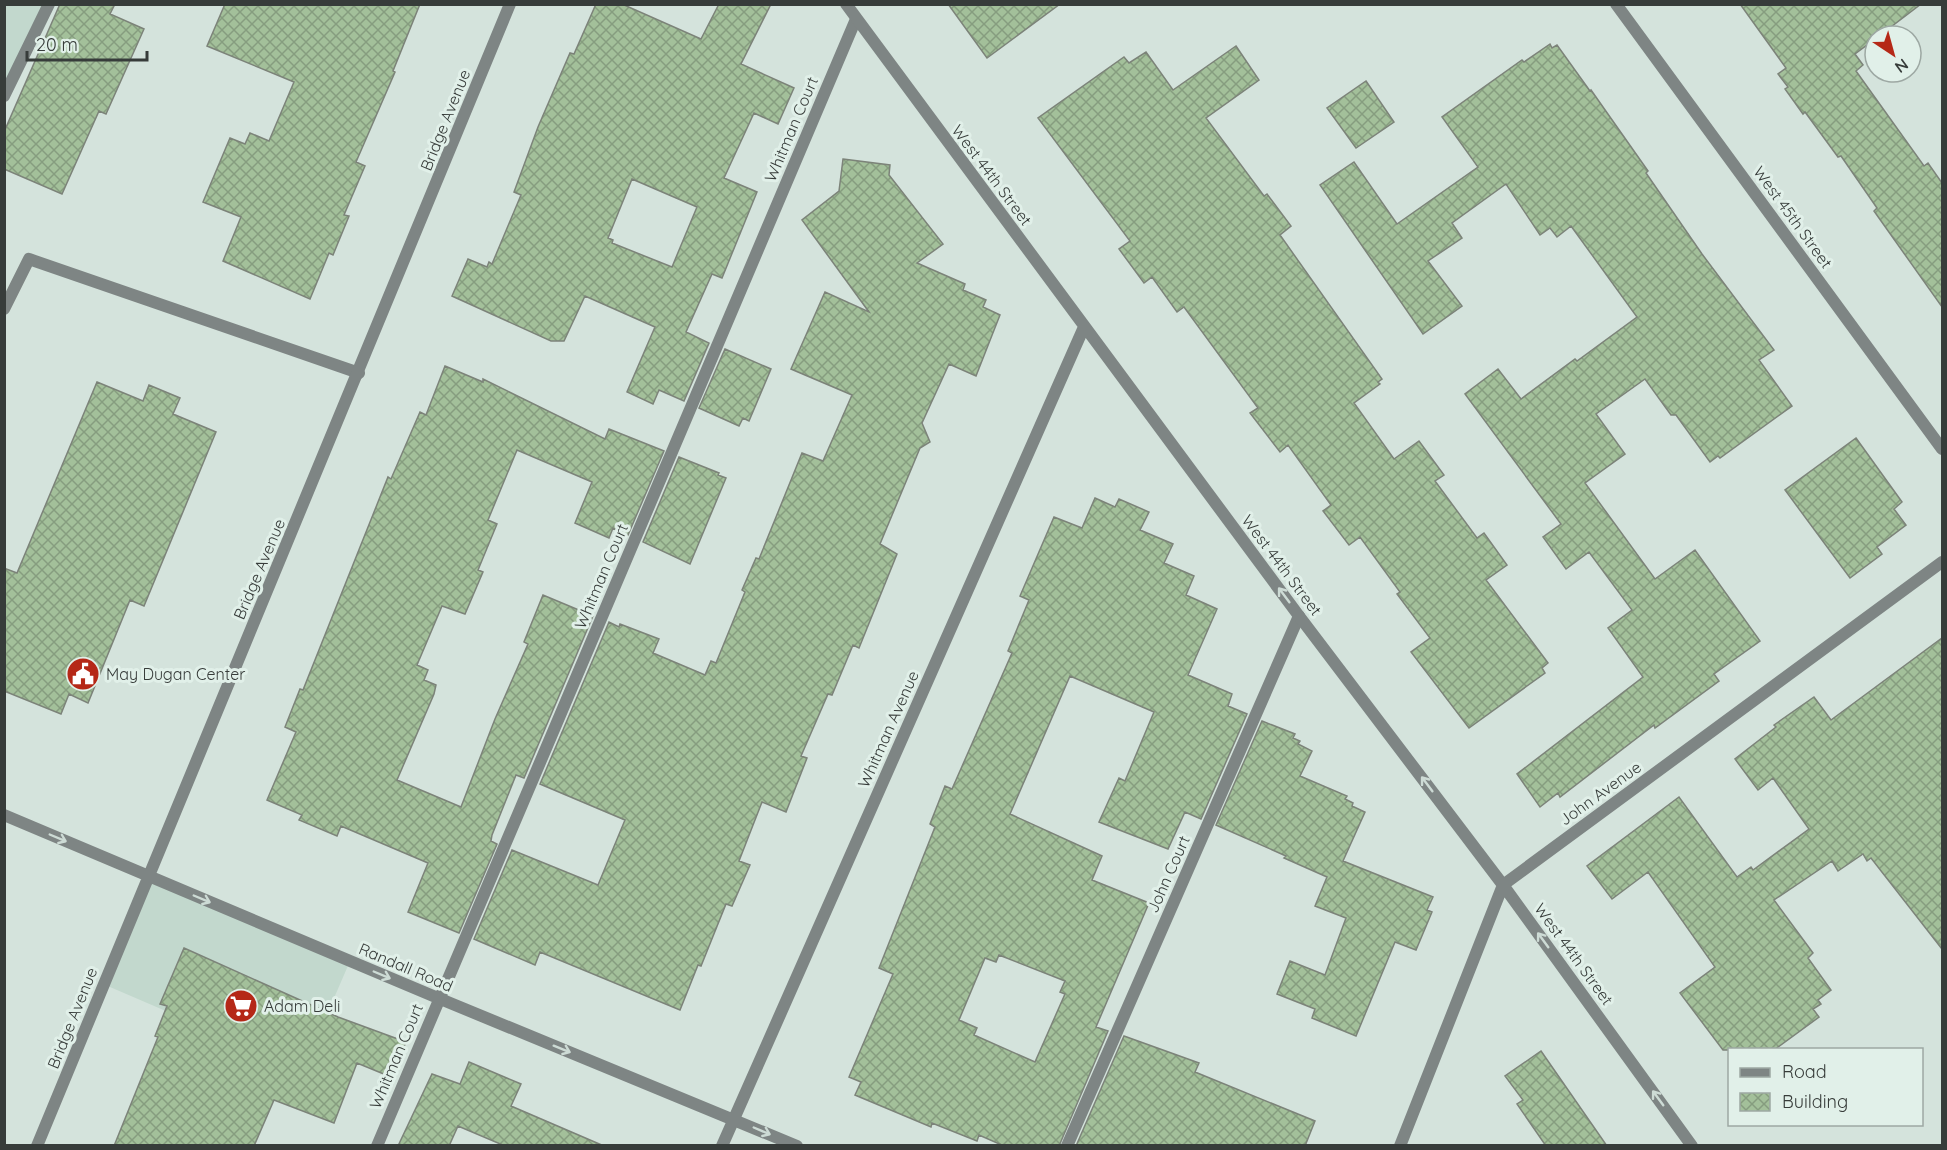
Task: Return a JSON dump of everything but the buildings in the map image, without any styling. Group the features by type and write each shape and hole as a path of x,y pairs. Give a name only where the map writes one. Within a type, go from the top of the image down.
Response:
{"street":[{"path":"4,96 49,4"},
{"name":"Bridge Avenue","path":"37,1146 510,4"},
{"name":"West 44th Street","path":"846,4 1299,616 1503,885 1692,1146"},
{"name":"West 45th Street","path":"1616,4 1942,450"},
{"name":"Whitman Court","path":"377,1146 856,19"},
{"path":"4,309 29,259 359,373"},
{"name":"Whitman Avenue","path":"722,1146 1084,327"},
{"name":"John Avenue","path":"1503,885 1942,562"},
{"name":"John Court","path":"1067,1146 1299,616"},
{"name":"Randall Road","path":"4,815 796,1146"},
{"path":"1400,1146 1503,885"}],"shaded area":[{"path":"5,5 49,5 5,96"},
{"path":"148,877 350,961 303,1070 103,984"}],"place":[{"name":"May Dugan Center","path":"83,674"},
{"name":"Adam Deli","path":"241,1006"}]}
